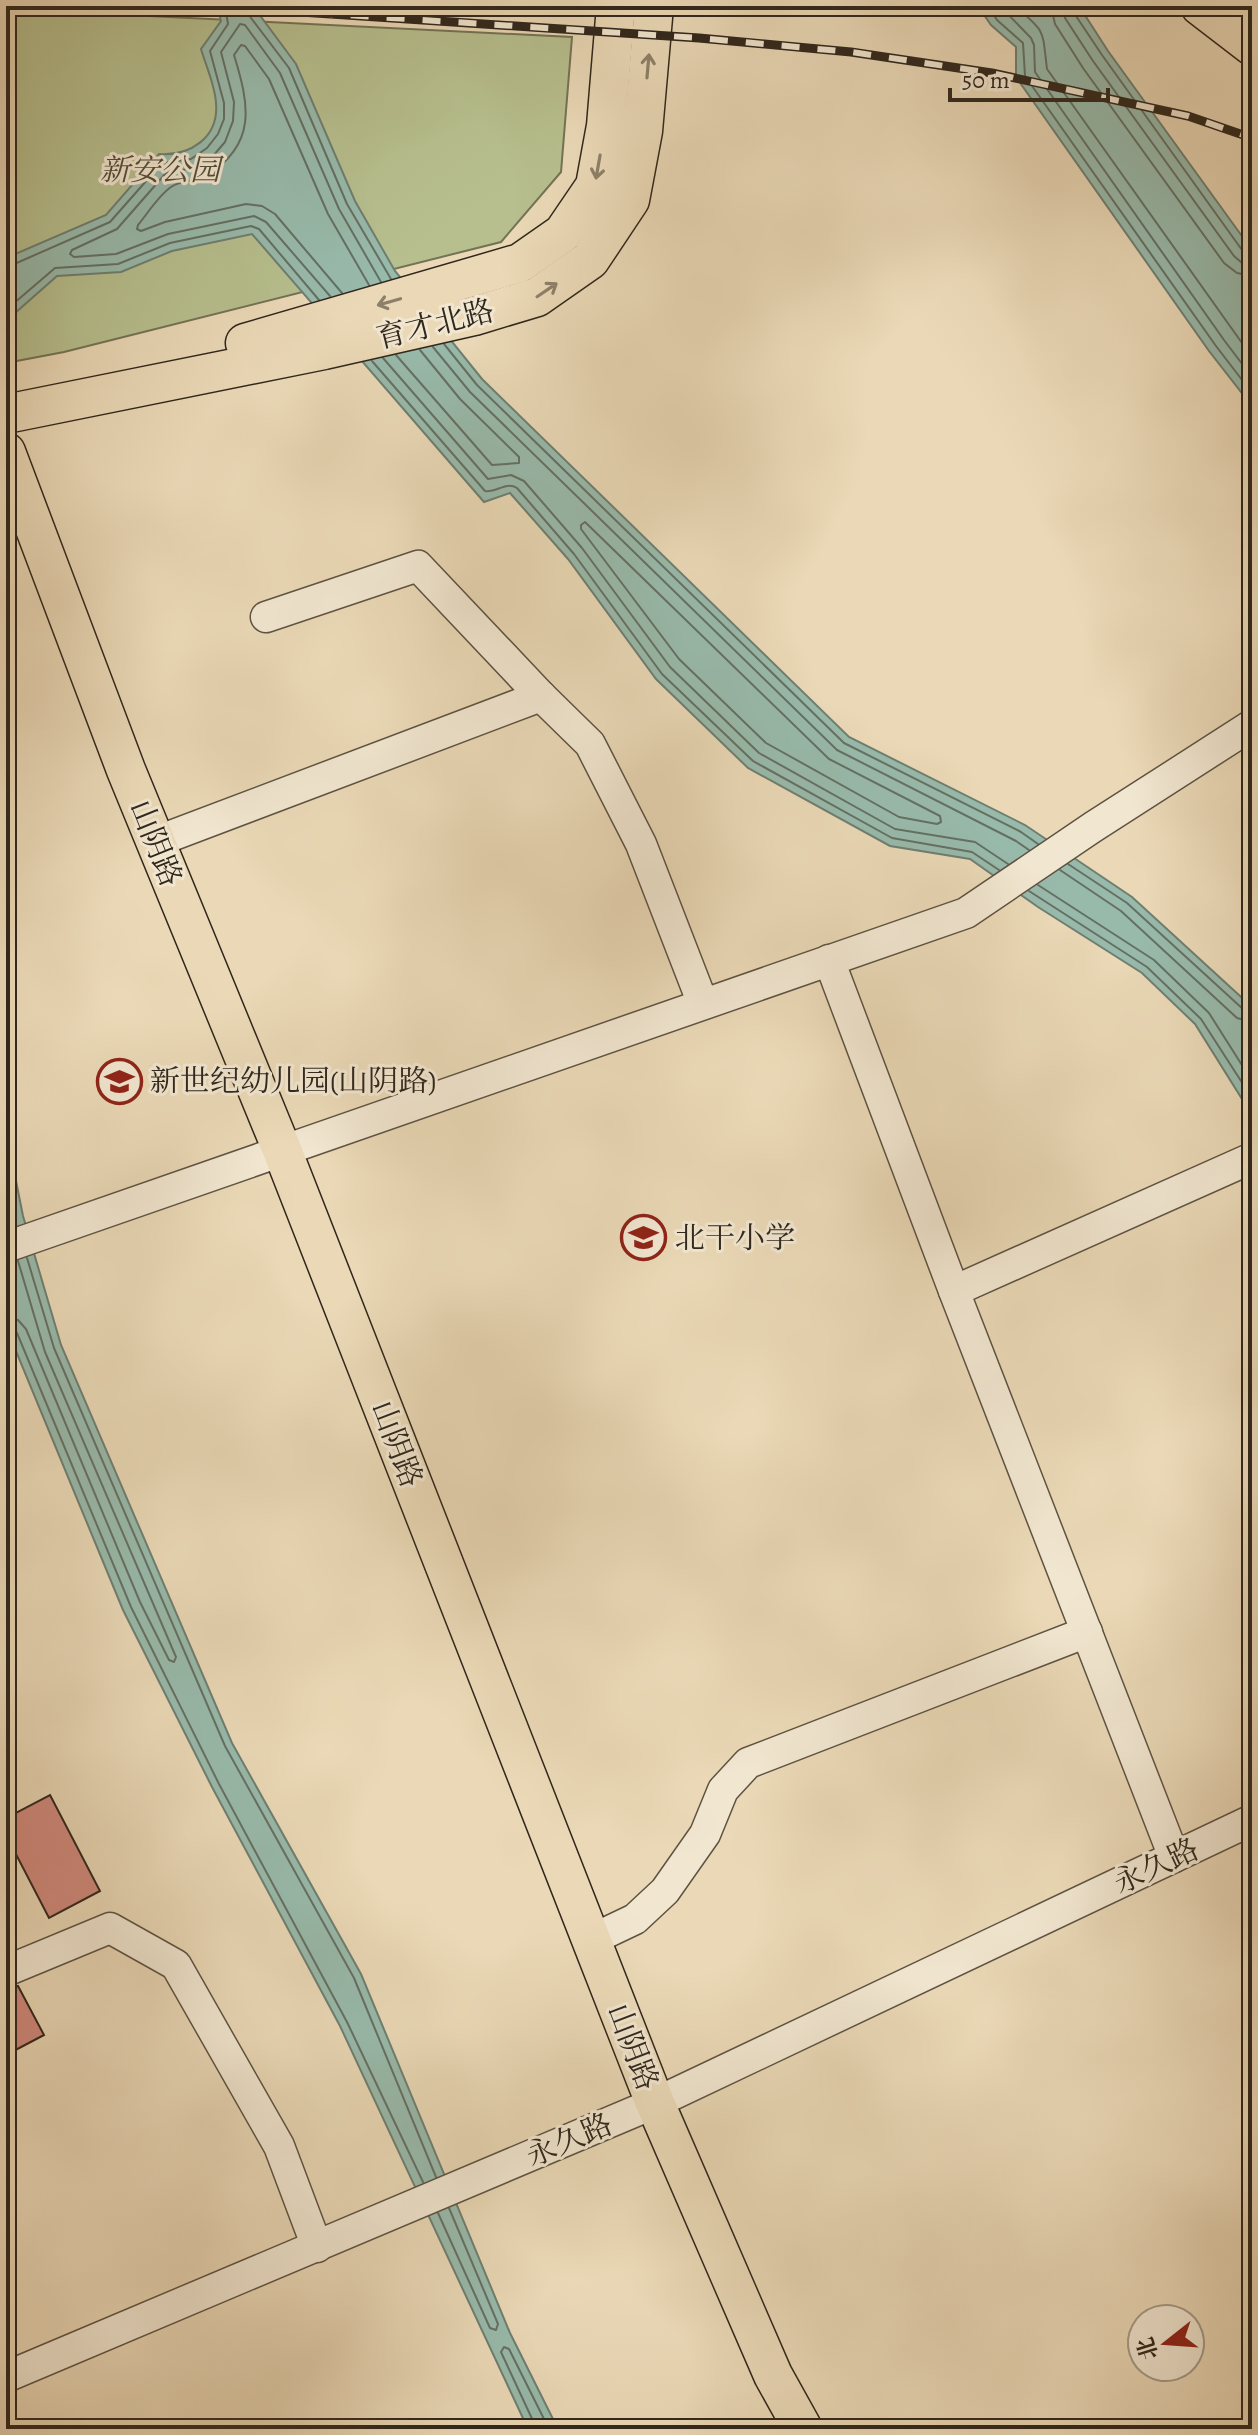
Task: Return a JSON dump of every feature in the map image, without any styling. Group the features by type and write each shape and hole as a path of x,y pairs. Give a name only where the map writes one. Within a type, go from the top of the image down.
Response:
{"main road":[{"name":"育才北路","path":"313,338 464,280 520,263 563,233 595,186 606,126 616,6"},
{"name":"育才北路","path":"6,413 313,338 474,316 537,297 590,260 630,200 643,131 654,6"},
{"path":"1200,6 1252,46"},
{"name":"山阴路","path":"6,452 126,770 282,1150 655,2103 773,2375 803,2429"}],"street":[{"path":"266,617 418,566 590,744 641,844 703,1004"},
{"path":"155,842 541,696"},
{"path":"6,1247 966,913 1252,725"},
{"path":"829,960 1174,1857"},
{"path":"954,1291 1252,1158"},
{"path":"591,1940 635,1919 665,1891 705,1834 723,1790 748,1763 1087,1632"},
{"name":"永久路","path":"6,2377 655,2103 1252,1820"},
{"path":"6,1971 110,1928 176,1965 279,2146 317,2247"}],"green space":[{"name":"新安公园","path":"6,9 572,37 561,172 501,242 64,352 6,363"}],"water":[{"path":"217,6 253,6 296,64 355,201 395,271 482,379 849,737 1025,825 1132,897 1252,1007 1252,1105 1247,1107 1195,1024 1142,973 1038,907 970,859 890,846 748,768 656,679 568,559 510,493 484,502 252,234 172,251 121,272 57,276 6,321 6,258 106,215 159,154 181,152 207,135 213,126 216,103 201,49 221,21"},
{"path":"978,6 1079,6 1252,250 1252,406 1209,351 1016,77 1016,47 991,25"},
{"path":"6,1131 23,1216 61,1345 232,1743 361,1974 510,2333 558,2429 528,2429 340,2026 212,1787 123,1610 6,1327"}],"building":[{"path":"50,1795 100,1891 49,1918 6,1835 6,1818"},
{"path":"18,1986 44,2035 6,2055 6,1989"}],"railway":[{"path":"207,6 699,38 851,52 992,73 1188,116 1252,138"}],"place":[{"name":"新世纪幼儿园(山阴路)","path":"119,1081"},
{"name":"北干小学","path":"644,1238"}]}
